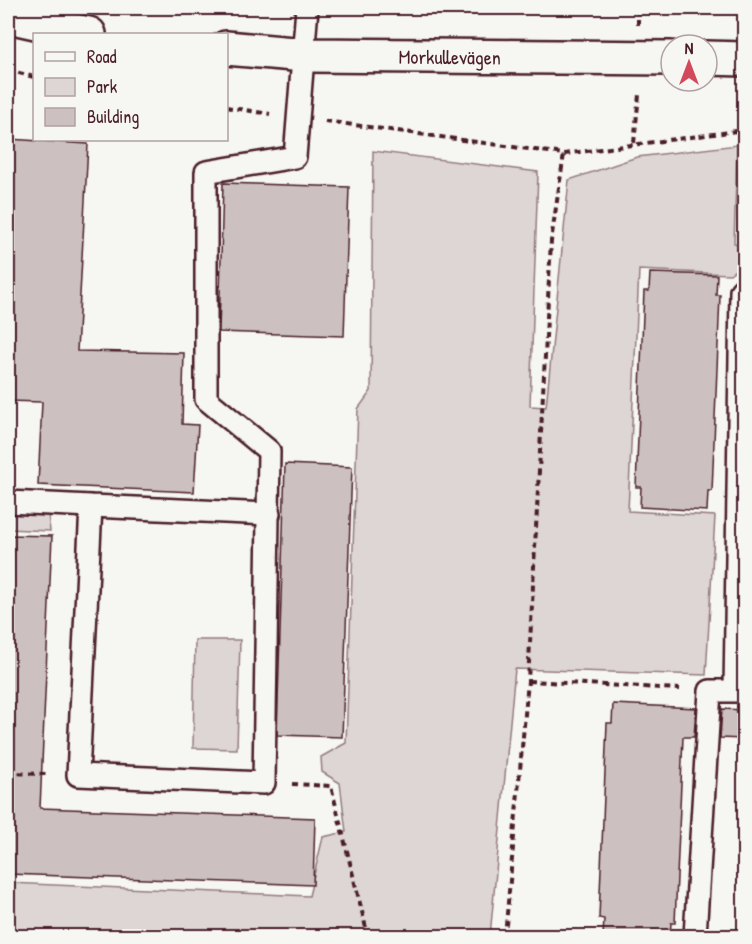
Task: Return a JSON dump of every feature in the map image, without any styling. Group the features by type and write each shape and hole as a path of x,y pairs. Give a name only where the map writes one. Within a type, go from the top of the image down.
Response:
{"street":[{"path":"8,16 84,33"},
{"name":"Morkullevägen","path":"228,48 305,55 659,58"},
{"path":"719,58 744,59"}],"lane":[{"path":"91,506 78,775 264,783 269,451 206,399 206,172 295,157 307,8"},
{"path":"694,936 710,691 740,691 741,291 744,288"},
{"path":"8,502 269,513"}],"path":[{"path":"8,70 33,77"},
{"path":"634,143 639,95"},
{"path":"228,107 564,154 744,130"},
{"path":"505,936 528,681 551,241 564,154"},
{"path":"528,681 710,691"},
{"path":"8,773 78,775"},
{"path":"264,783 331,786 368,936"},
{"path":"742,936 744,931"}],"green space":[{"path":"737,145 734,243 744,246 744,263 730,274 639,270 628,511 715,516 706,675 515,669 490,936 8,936 8,883 309,896 323,837 346,832 340,783 322,772 321,757 346,743 358,409 371,391 373,151 538,172 530,406 546,407 569,180 637,157"},
{"path":"8,511 48,514 50,531 8,529"},
{"path":"195,640 240,640 237,749 193,748"}],"building":[{"path":"8,139 88,144 77,351 184,353 182,424 198,425 194,492 38,485 42,402 8,401"},
{"path":"223,183 349,187 344,336 219,332"},
{"path":"650,273 717,275 716,295 720,295 712,491 708,491 707,511 640,507 641,487 636,487 644,291 649,291"},
{"path":"285,464 352,467 342,737 277,735"},
{"path":"8,535 52,536 40,808 315,818 313,885 8,874"},
{"path":"613,704 696,708 694,737 683,737 675,923 671,923 670,936 603,936 604,919 599,918 607,723 612,723"},
{"path":"722,709 744,710 744,739 720,738"}]}
